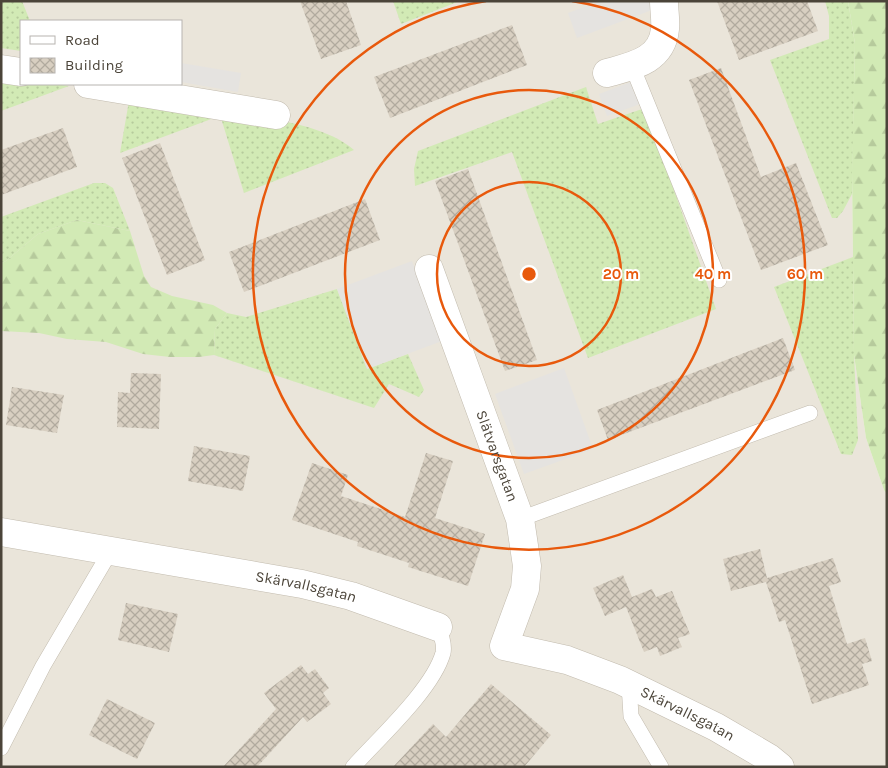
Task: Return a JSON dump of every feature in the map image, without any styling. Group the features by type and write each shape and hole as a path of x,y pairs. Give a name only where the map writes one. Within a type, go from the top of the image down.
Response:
{"street":[{"path":"619,70 646,61 662,43 665,29 664,1"},
{"path":"1,69 20,72"},
{"path":"94,85 276,115"},
{"name":"Slätvarsgatan","path":"429,269 520,519 527,566 525,589 504,646"},
{"name":"Skärvallsgatan","path":"1,532 302,584 351,596 438,627"},
{"name":"Skärvallsgatan","path":"504,646 568,660 629,684 716,727 769,758 780,767"}],"lane":[{"path":"619,70 719,280"},
{"path":"520,519 810,414"},
{"path":"1,748 43,666 110,552"},
{"name":"Skärvallsgatan","path":"353,767 403,713 433,675 443,651 442,636 438,627"},
{"path":"629,684 631,716 661,767"}],"shaded area":[{"path":"1,1 848,1 855,44 852,170 854,355 866,438 887,494 887,767 1,767"},
{"path":"601,1 649,1 652,10 577,38 568,13"},
{"path":"182,63 241,73 238,92 182,82"},
{"path":"631,82 640,104 607,116 599,94"},
{"path":"412,261 442,341 367,369 337,289"},
{"path":"564,368 593,449 524,474 495,394"}],"green space":[{"path":"6,1 22,1 30,20 20,20 20,51 1,48 1,3"},
{"path":"393,1 460,1 401,24"},
{"path":"825,1 848,1 855,44 852,194 837,218 832,218 770,60 829,39 829,16"},
{"path":"848,1 887,1 887,494 866,438 854,355 852,170 855,44"},
{"path":"1,74 20,85 69,86 1,111"},
{"path":"586,87 598,124 645,108 716,309 588,358 512,152 415,186 414,169 418,151"},
{"path":"130,95 276,120 311,128 342,141 354,150 244,193 221,118 214,118 120,153"},
{"path":"94,183 105,183 113,188 130,231 77,220 38,234 6,261 1,263 1,217"},
{"path":"77,220 130,231 144,276 151,287 172,296 213,305 227,313 215,329 214,355 170,357 143,354 106,342 67,339 39,333 1,331 1,263 6,261 38,234"},
{"path":"853,257 854,355 858,440 852,455 841,454 774,287"},
{"path":"337,289 367,369 408,354 424,390 419,397 389,384 374,408 214,355 215,329 227,313 246,317"}],"building":[{"path":"300,1 346,1 361,45 321,59"},
{"path":"717,1 807,1 818,31 739,60"},
{"path":"512,25 527,65 390,118 374,77"},
{"path":"721,68 761,177 796,163 828,245 761,270 689,80"},
{"path":"63,128 77,167 1,195 1,150"},
{"path":"160,143 205,260 167,275 122,158"},
{"path":"468,169 537,360 505,371 435,181"},
{"path":"365,199 380,240 244,292 229,252"},
{"path":"783,338 795,370 608,440 597,410"},
{"path":"131,373 161,374 159,429 117,427 118,392 130,393"},
{"path":"12,387 64,395 57,433 6,425"},
{"path":"194,446 250,456 243,491 188,481"},
{"path":"426,453 453,461 435,518 485,534 468,586 408,567 409,563 357,546 358,542 292,520 312,463 348,475 341,496 405,517"},
{"path":"760,549 767,578 833,558 841,582 829,586 847,644 865,638 872,661 862,664 869,685 812,704 785,620 779,622 766,582 731,591 723,559"},
{"path":"623,575 632,597 652,589 656,597 672,591 690,634 678,638 682,647 660,656 657,647 644,652 626,607 605,616 593,588"},
{"path":"126,603 178,614 169,652 118,640"},
{"path":"301,665 308,674 315,669 329,688 323,693 331,704 307,722 303,717 257,767 223,767 276,709 264,693"},
{"path":"491,684 551,735 524,767 393,767 433,724 446,737"},
{"path":"107,699 155,723 137,759 89,735"}]}
